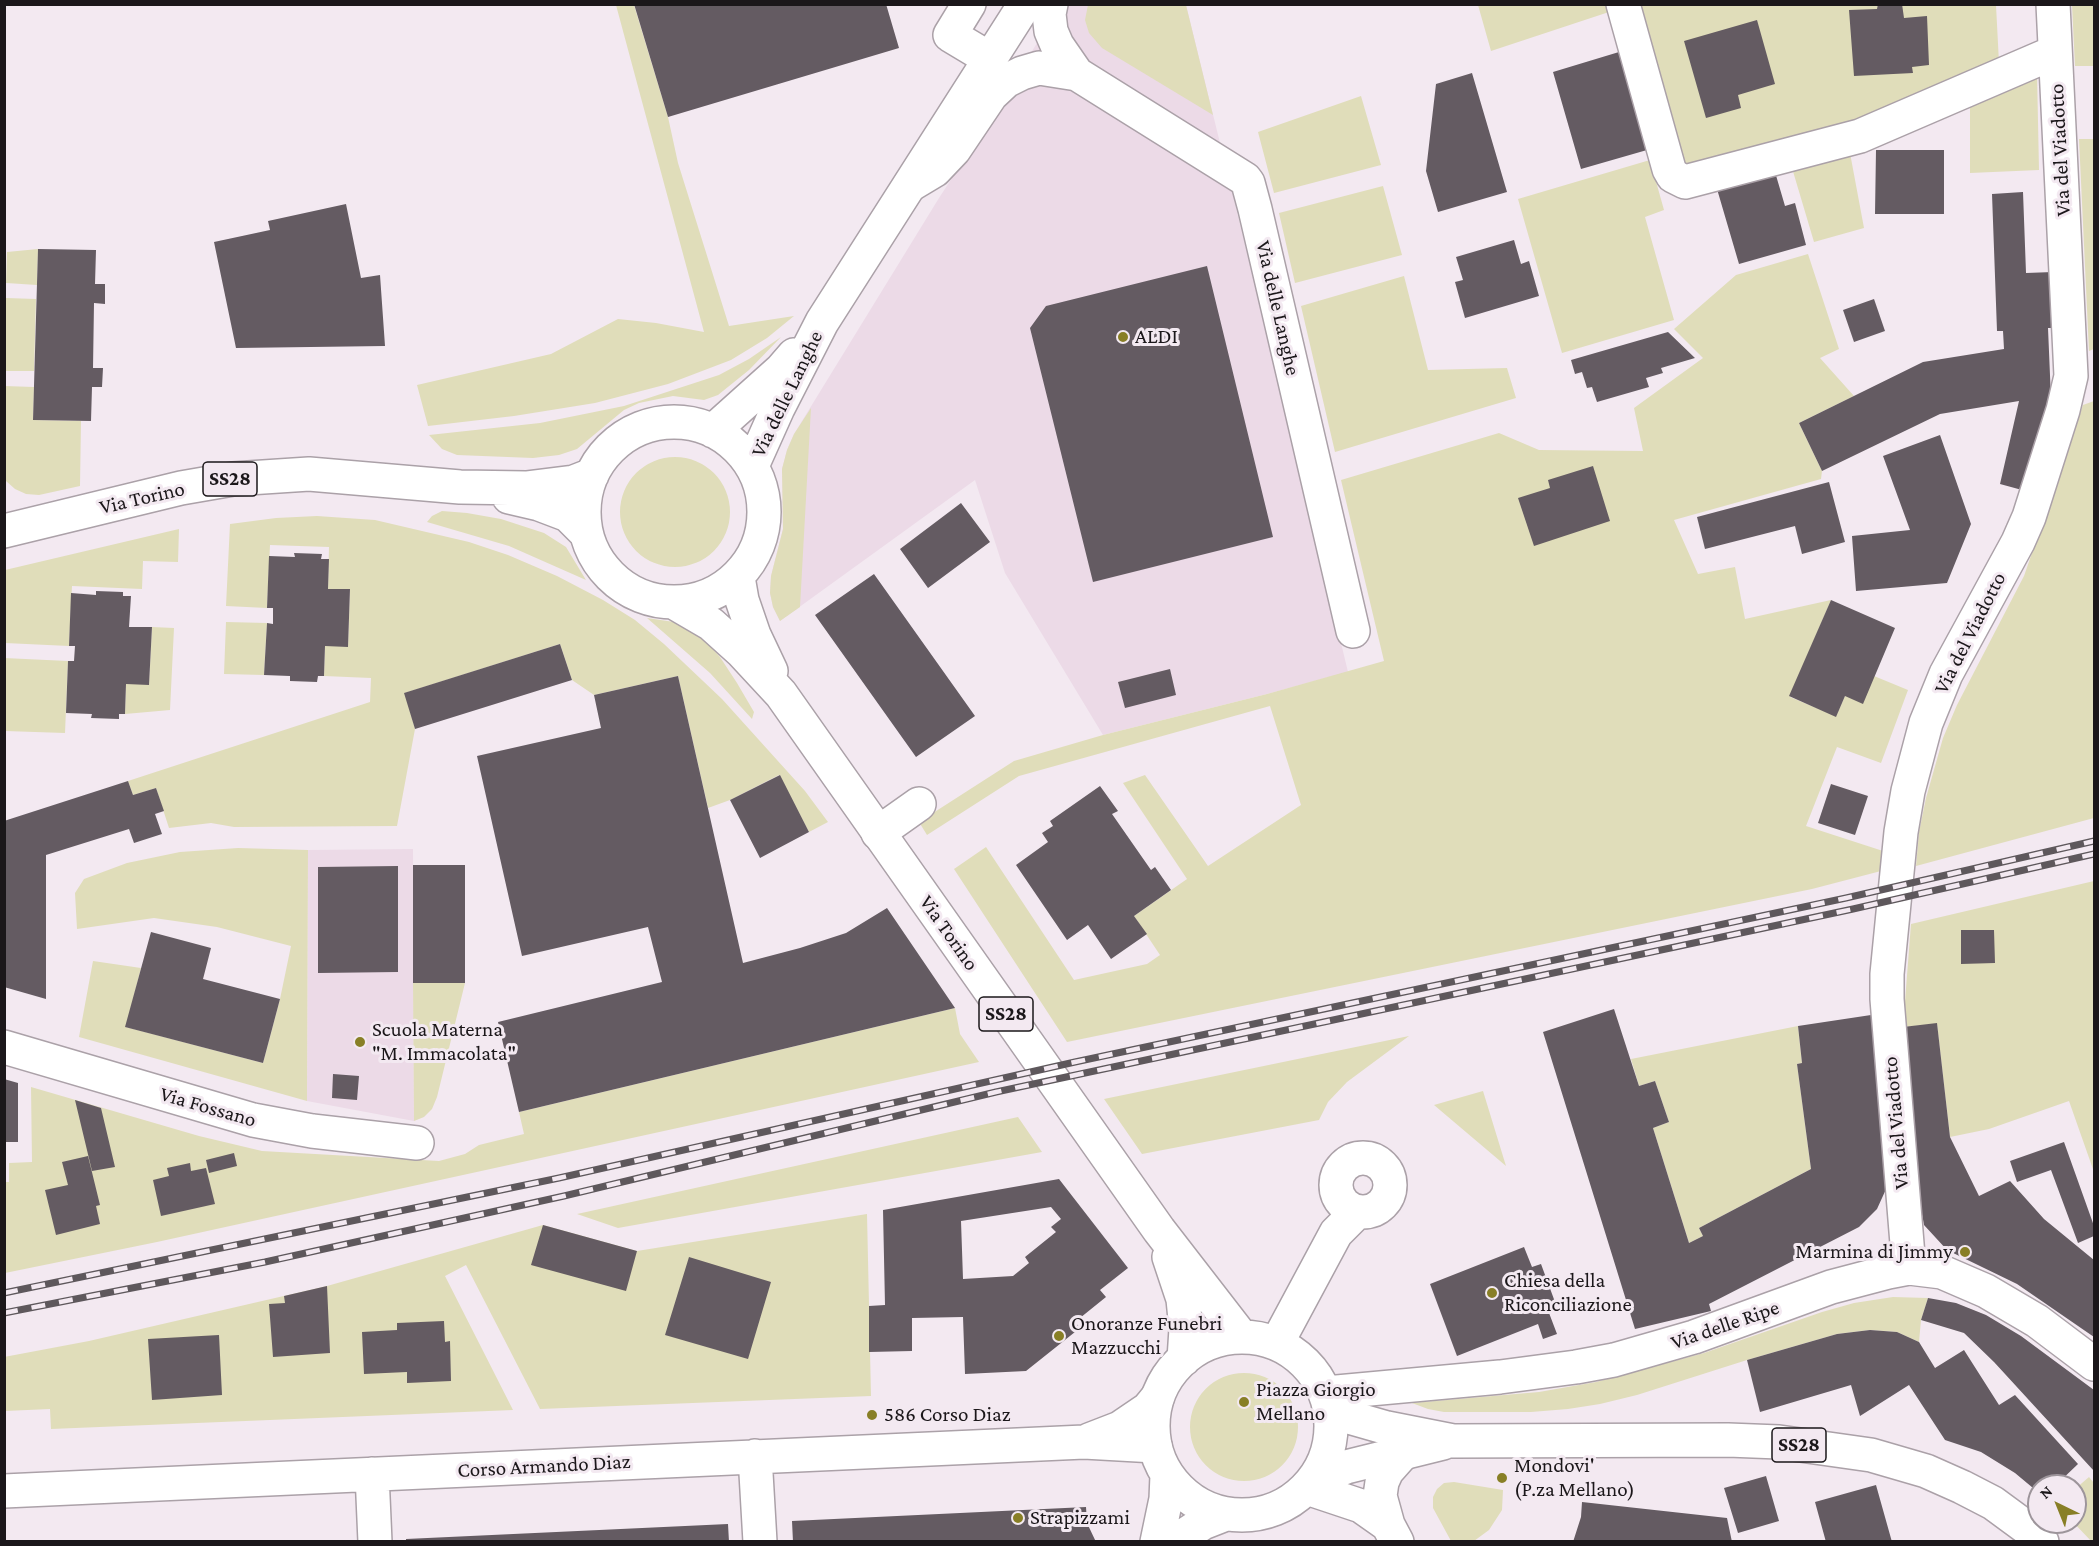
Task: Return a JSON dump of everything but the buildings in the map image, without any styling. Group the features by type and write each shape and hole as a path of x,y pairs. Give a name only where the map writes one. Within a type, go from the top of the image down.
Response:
{"street":[{"path":"969,4 950,35 990,59"},
{"name":"Via delle Langhe","path":"752,466 778,408 822,322 1025,4"},
{"name":"Via delle Langhe","path":"1051,4 1049,14 1051,31 1057,45 1077,74"},
{"path":"1623,4 1670,169 1673,176 1685,182 1860,136 2055,52"},
{"name":"Via del Viadotto","path":"1910,1268 1887,1010 1887,974 1901,832 1908,791 1926,723 1946,674 2029,517 2070,386 2071,360 2053,4"},
{"name":"Via delle Langhe","path":"909,186 935,170 954,150 991,95 1006,81 1039,68 1077,74 1248,183 1353,632"},
{"name":"Via delle Langhe","path":"713,430 781,370 822,322"},
{"name":"Via Torino","path":"657,423 686,423 713,430 735,445 752,466 762,488 765,511 762,535 753,557 738,577 720,591 698,600 675,603 645,598 618,584 598,561 586,533 584,504 592,475 608,451 630,433 657,423"},
{"name":"Via Torino","path":"4,531 181,488 242,478 309,474 460,487 526,488 574,482 592,475"},
{"name":"Via Torino","path":"460,487 539,504 568,515 586,533"},
{"name":"Via Torino","path":"738,577 742,600 754,635 781,694"},
{"name":"Via Torino","path":"675,603 711,624 742,652 781,694 1159,1230 1241,1336"},
{"path":"878,832 919,804"},
{"name":"Via Fossano","path":"4,1047 261,1122 312,1131 417,1143"},
{"path":"1276,1343 1345,1216"},
{"name":"Via Torino","path":"1159,1230 1183,1299 1186,1329 1184,1359"},
{"name":"Via delle Ripe","path":"1329,1401 1614,1360 1703,1334 1831,1287 1910,1268 1942,1272 1986,1291 2037,1321 2094,1364"},
{"path":"1157,1542 1166,1499 1153,1422 1157,1398 1173,1369 1184,1359 1210,1342 1241,1336 1276,1343 1306,1363 1329,1401 1332,1433 1327,1457 1311,1483 1292,1500 1274,1510 1250,1515 1226,1514 1203,1506 1183,1493 1161,1460"},
{"name":"Corso Armando Diaz","path":"1084,1442 1120,1428 1142,1413 1157,1398"},
{"name":"SS28","path":"1329,1401 1352,1418 1387,1428 1453,1441 1769,1442 1871,1455 1926,1471 1962,1487 1993,1503 2042,1542"},
{"name":"SS28","path":"1311,1483 1346,1467 1453,1441"},
{"name":"Corso Armando Diaz","path":"4,1491 1084,1442 1161,1460"},
{"path":"1392,1533 1380,1496 1382,1482 1394,1460 1403,1453"},
{"path":"755,1456 760,1542"},
{"path":"372,1474 375,1542"},
{"path":"1311,1483 1361,1506 1392,1533"},
{"path":"1174,1542 1203,1524 1226,1514"}],"shaded area":[{"path":"616,5 634,5 668,117 678,163 729,326 794,316 767,338 731,360 668,384 595,403 514,416 428,426 417,385 551,354 618,319 704,332"},
{"path":"1060,5 1186,5 1348,672 1103,735 1005,573 975,480 780,621 773,607 770,593 771,576 783,529 782,469 794,434"},
{"path":"1088,5 1186,5 1213,115 1102,48 1089,33 1085,20"},
{"path":"1478,5 1607,5 1609,12 1491,51"},
{"path":"1640,5 1996,5 1999,63 1859,126 1687,171"},
{"path":"2072,5 2094,5 2094,66 2075,66"},
{"path":"2037,73 2039,170 1970,173 1970,102"},
{"path":"1361,96 1381,165 1274,193 1258,132"},
{"path":"2079,139 2094,139 2094,349 2089,351"},
{"path":"1850,153 1864,228 1814,242 1792,168"},
{"path":"1650,160 1664,210 1645,217 1674,320 1562,353 1518,199"},
{"path":"1383,186 1402,255 1295,283 1279,213"},
{"path":"38,249 37,285 6,283 7,252"},
{"path":"1808,254 1839,349 1820,358 1854,396 1799,423 1822,471 1821,479 1674,520 1698,574 1735,567 1745,619 1831,600 1790,697 1836,716 1845,696 1874,676 1908,690 1881,763 1837,747 1806,826 1883,851 1881,871 1812,889 1067,1042 954,869 986,847 1074,980 1147,964 1160,955 1134,916 1187,879 1123,783 1145,775 1208,866 1301,805 1270,706 1019,776 927,835 919,822 1014,761 1103,735 1267,694 1384,661 1341,480 1499,433 1539,450 1643,451 1634,408 1703,358 1674,329 1736,275"},
{"path":"1404,276 1428,370 1507,368 1516,398 1335,452 1301,306"},
{"path":"6,298 36,299 34,371 5,371"},
{"path":"781,337 749,370 718,395 704,400 673,396 639,403 624,410 577,449 559,455 533,458 457,455 442,449 429,435 540,423 624,406 719,375 749,359"},
{"path":"4,386 34,387 33,420 81,421 80,486 39,495 26,494 15,489 6,481 4,477"},
{"path":"2094,401 2094,818 1916,866 1919,832 1926,798 1943,738 1957,705 2024,576 2083,405"},
{"path":"811,408 800,607 780,621 773,607 770,593 771,576 783,529 782,469 794,434"},
{"path":"675,457 696,462 714,473 725,491 730,512 725,533 714,551 696,562 675,567 654,562 636,551 625,533 620,512 625,491 636,473 654,462"},
{"path":"442,511 501,519 544,533 566,547 586,580 509,546 427,522 432,516"},
{"path":"317,516 375,520 469,542 508,555 557,576 603,600 635,620 664,644 722,699 805,791 828,822 809,832 779,775 730,800 708,808 678,676 594,695 572,680 560,644 405,693 415,729 397,826 234,827 211,823 169,828 156,788 133,795 128,781 370,702 371,678 324,676 325,646 348,646 350,590 328,589 329,547 270,545 267,608 226,606 230,524"},
{"path":"179,529 178,562 143,561 142,589 72,586 69,646 5,643 5,570"},
{"path":"647,618 685,626 706,641 737,683 754,712 752,719 710,673"},
{"path":"226,622 267,623 264,675 224,674"},
{"path":"152,627 174,628 170,710 125,714 126,684 149,684"},
{"path":"4,658 68,661 65,733 5,731"},
{"path":"238,848 308,850 307,1101 79,1037 93,961 141,968 126,1027 263,1063 291,946 217,927 154,918 77,929 75,893 84,879 127,863 180,852"},
{"name":"Scuola Materna \"M. Immacolata\"","path":"413,849 414,1121 307,1101 308,850"},
{"path":"2094,881 2094,1172 2069,1101 1989,1129 1950,1137 1937,1024 1903,1027 1911,924"},
{"path":"413,983 465,983 437,1097 432,1109 424,1117 414,1121"},
{"path":"955,1008 960,1034 979,1062 157,1242 5,1273 5,1182 9,1182 9,1163 32,1162 31,1087 199,1136 262,1151 439,1161 465,1154 479,1145 524,1134 519,1112"},
{"path":"1798,1026 1802,1063 1797,1064 1811,1169 1699,1228 1703,1236 1689,1243 1653,1128 1669,1122 1655,1081 1639,1086 1631,1059"},
{"path":"1409,1036 1347,1082 1328,1102 1319,1120 1142,1154 1104,1099"},
{"path":"1483,1091 1506,1166 1434,1105"},
{"path":"1018,1117 1042,1152 618,1228 577,1214"},
{"path":"867,1214 871,1396 540,1409 466,1265 445,1276 513,1410 51,1429 50,1409 5,1411 4,1357 89,1341 327,1286 543,1225 637,1251"},
{"path":"1893,1297 1928,1298 1921,1320 1919,1342 1897,1332 1870,1330 1837,1334 1637,1395 1568,1409 1531,1412 1444,1412 1412,1403 1539,1392 1596,1382 1704,1353 1822,1312 1854,1303"},
{"path":"1244,1373 1265,1377 1282,1389 1294,1406 1298,1427 1294,1448 1282,1465 1265,1477 1244,1481 1223,1477 1206,1465 1194,1448 1190,1427 1194,1406 1206,1389 1223,1377"},
{"path":"2089,1477 2094,1483 2094,1541 2084,1534 2087,1534 2087,1479"},
{"path":"1454,1482 1503,1490 1502,1510 1489,1530 1474,1541 1451,1541 1433,1508 1433,1497 1437,1489 1444,1483"}],"railway":[{"path":"4,1293 559,1178 1075,1062 1846,898 2094,841"},
{"path":"4,1313 265,1262 564,1196 996,1092 1853,909 2094,854"}],"place":[{"name":"ALDI","path":"1123,337"},
{"name":"Scuola Materna \"M. Immacolata\"","path":"360,1042"},
{"name":"Marmina di Jimmy","path":"1965,1252"},
{"name":"Chiesa della Riconciliazione","path":"1492,1293"},
{"name":"Onoranze Funebri Mazzucchi","path":"1059,1336"},
{"name":"Piazza Giorgio Mellano","path":"1244,1402"},
{"name":"586 Corso Diaz","path":"872,1415"},
{"name":"Mondovi' (P.za Mellano)","path":"1502,1478"},
{"name":"Strapizzami","path":"1018,1518"}]}
